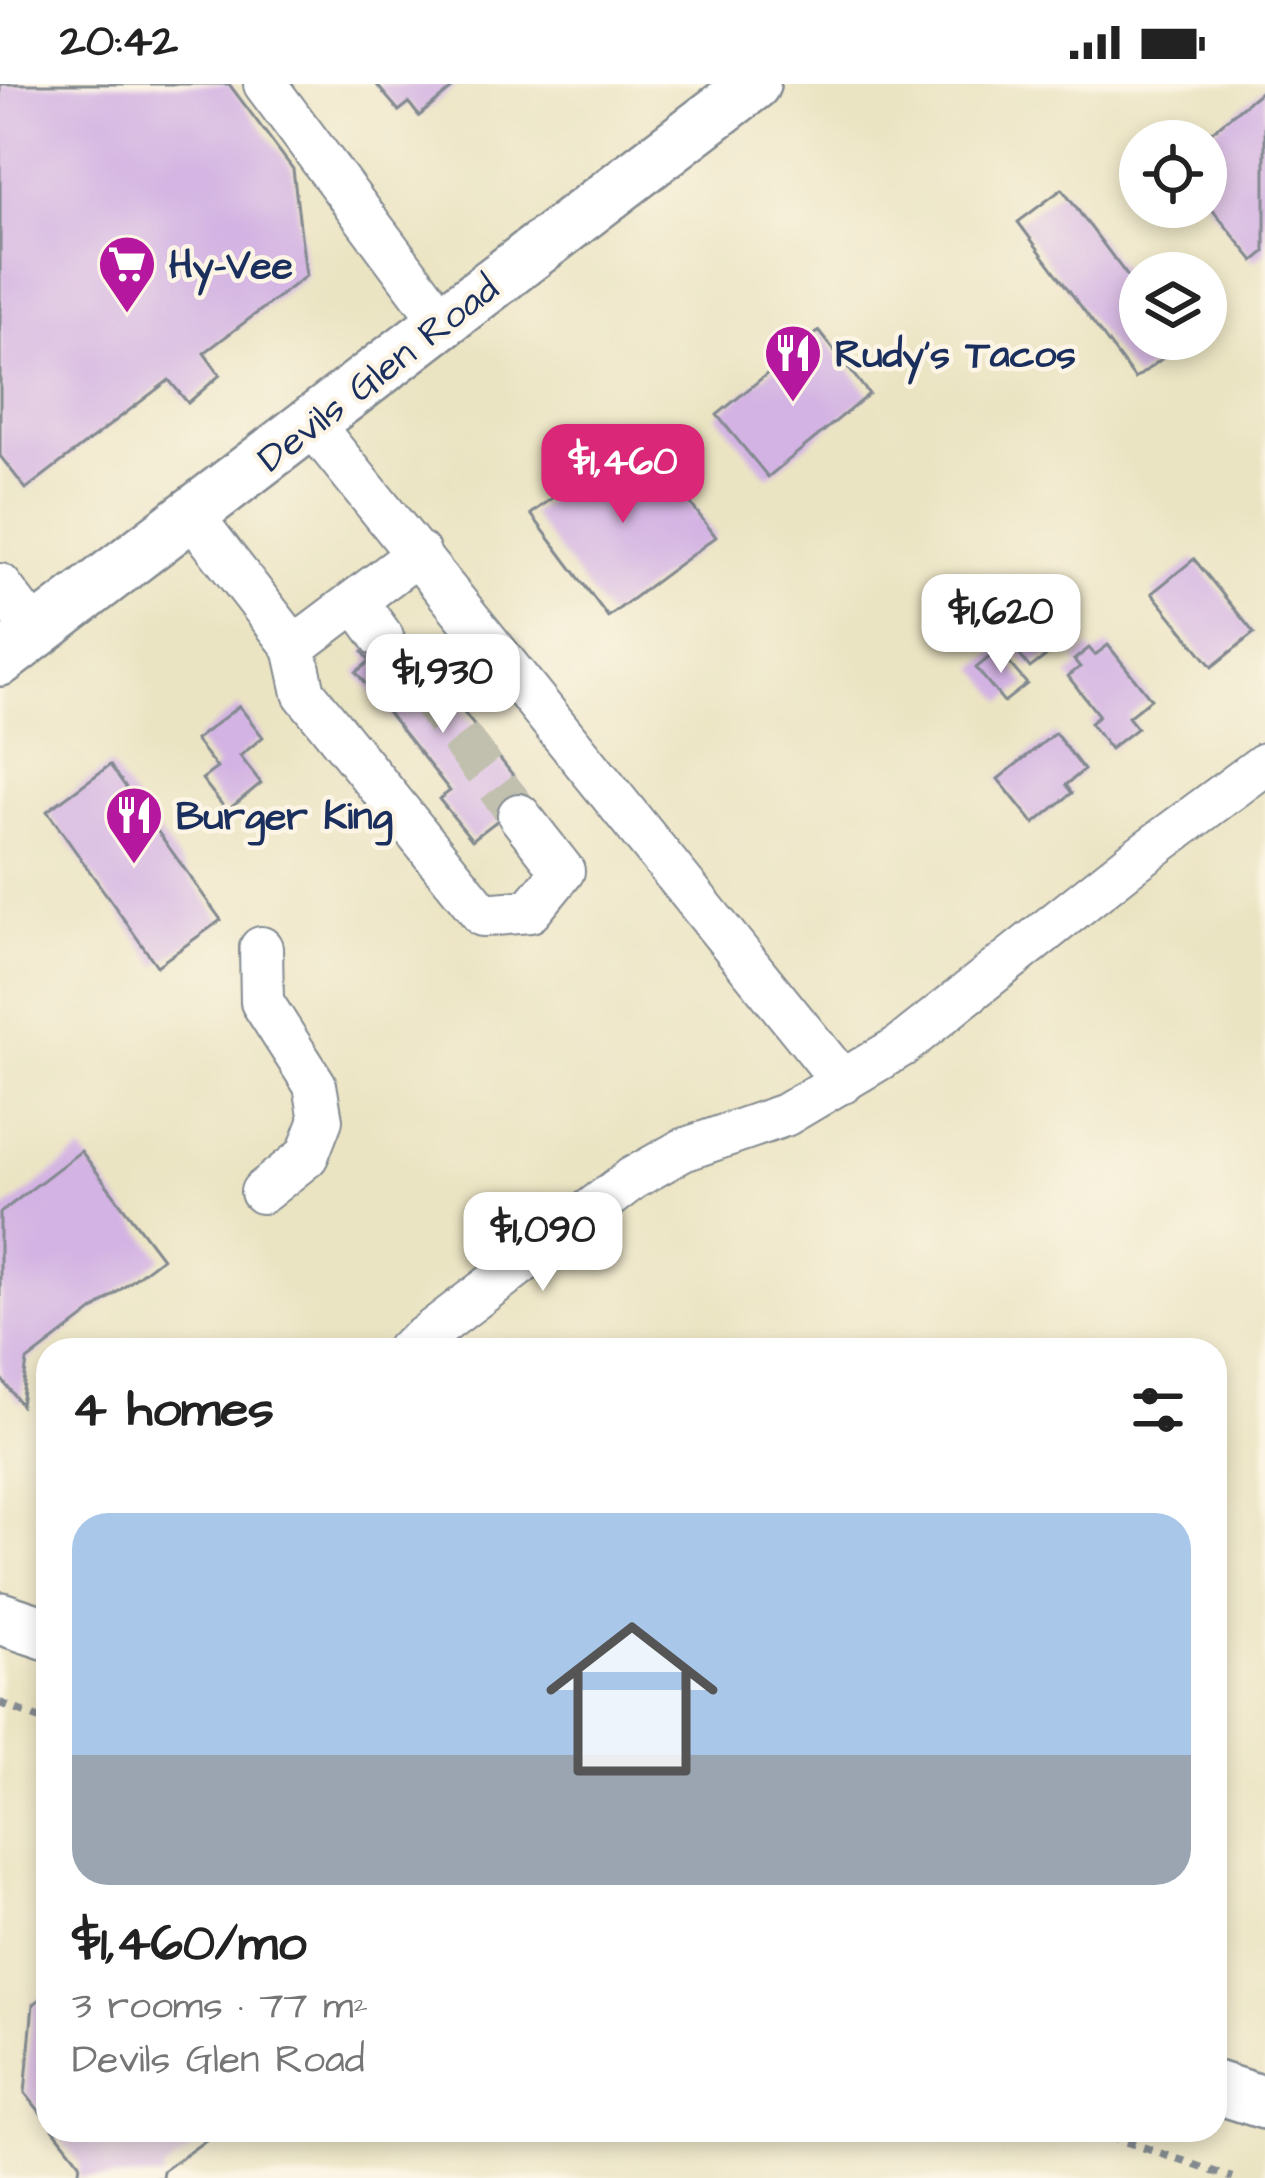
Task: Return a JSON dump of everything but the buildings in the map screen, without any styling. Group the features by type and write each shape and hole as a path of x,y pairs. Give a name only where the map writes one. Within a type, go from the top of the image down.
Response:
{"main road":[{"name":"Devils Glen Road","path":"18,647 754,84"},
{"path":"0,1618 36,1630"},
{"path":"1227,2091 1265,2103"}],"street":[{"path":"265,84 442,321"},
{"path":"311,423 843,1082"},
{"path":"191,514 294,647 304,692 483,914 530,910 563,871 519,814"},
{"path":"294,647 419,554"},
{"path":"0,585 18,647"},
{"path":"356,602 382,637"},
{"path":"423,1338 633,1178 682,1150 785,1115 901,1046 1265,764"},
{"path":"261,948 262,1001 315,1085 321,1120 308,1156 262,1192"}],"path":[{"path":"0,1703 36,1717"},
{"path":"1127,2142 1233,2178"}],"tunnel":[{"path":"382,637 519,815"}],"place":[{"name":"Hy-Vee","path":"127,315"},
{"name":"Rudy's Tacos","path":"793,404"},
{"name":"Burger King","path":"134,866"}]}
